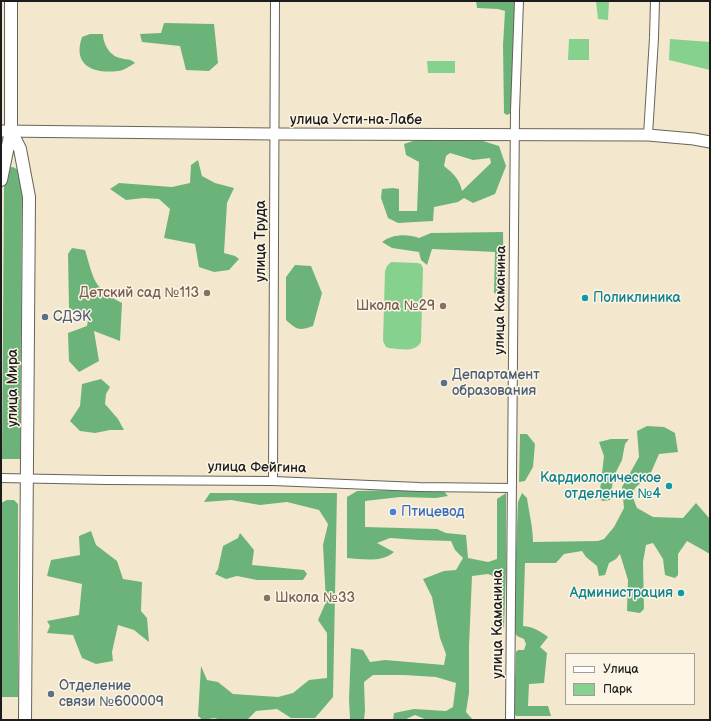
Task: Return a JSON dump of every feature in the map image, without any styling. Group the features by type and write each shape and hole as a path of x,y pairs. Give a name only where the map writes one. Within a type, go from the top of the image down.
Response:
{"main road":[{"name":"улица Мира","path":"1,180 6,131 11,1"},
{"name":"улица Мира","path":"6,131 20,149 29,197 25,720"}],"street":[{"name":"улица Труда","path":"273,481 275,1"},
{"name":"улица Каманина","path":"510,720 515,135 519,1"},
{"path":"648,135 655,1"},
{"name":"улица Усти-на-Лабе","path":"6,131 274,134 648,135 710,142"},
{"name":"улица Фейгина","path":"1,478 273,481 512,488"}],"green space":[{"path":"476,1 515,1 513,110 507,115 504,113 503,45 505,11 498,9 477,8"},
{"path":"596,1 609,1 608,20 598,19"},
{"path":"164,23 214,24 218,63 209,71 186,70 180,46 142,42 140,34 161,33"},
{"path":"90,34 103,34 106,45 113,55 131,60 135,63 122,70 109,72 93,69 87,66 80,55 80,47 82,37"},
{"path":"569,39 589,39 589,60 568,60"},
{"path":"670,39 710,42 710,70 669,60"},
{"path":"427,61 455,61 455,73 428,73"},
{"path":"419,139 439,141 466,139 483,141 499,146 506,166 495,194 473,203 464,198 458,202 434,207 433,221 398,223 388,218 381,198 382,189 399,189 399,211 417,211 419,162 406,155 404,144","holes":["450,153 473,160 490,158 491,163 462,191 460,183 456,177 444,166 446,156"]},
{"path":"198,160 202,176 215,183 234,188 227,203 224,253 235,256 239,259 229,270 214,272 199,267 195,244 164,238 170,209 159,199 144,198 126,200 110,189 119,183 172,187 190,183 191,165"},
{"path":"13,167 18,170 22,189 20,459 2,459 4,187 5,172 8,168"},
{"path":"503,232 504,293 500,295 494,293 495,252 432,249 427,265 421,260 419,252 392,248 382,242 395,236 410,236 419,238 431,233"},
{"path":"72,248 85,250 90,269 100,288 112,298 122,303 120,341 94,331 99,361 79,372 69,361 68,333 87,326 88,320 69,308 68,254"},
{"path":"391,262 417,263 421,264 423,268 421,342 415,348 389,348 386,347 383,341 385,271"},
{"path":"295,265 311,266 322,293 313,326 304,329 296,328 286,320 286,277"},
{"path":"101,379 110,387 106,394 105,404 118,419 124,430 110,430 95,433 80,431 70,421 80,406 82,384"},
{"path":"647,426 664,427 675,433 678,452 659,454 649,477 637,486 631,493 637,508 653,517 683,518 696,503 710,519 710,554 687,541 678,554 678,575 675,578 665,575 663,559 653,543 646,545 643,562 644,609 640,613 627,611 628,580 620,554 616,559 609,563 605,575 599,576 597,566 586,557 582,551 564,554 556,563 525,563 523,626 537,630 548,637 540,647 547,653 544,683 529,684 528,706 548,706 551,716 516,716 514,712 516,652 518,650 524,650 526,644 524,639 517,636 513,630 518,502 522,493 527,498 532,525 533,542 598,541 604,539 614,527 624,508 622,487 639,457 637,431"},
{"path":"520,434 527,434 535,444 533,467 525,481 519,482"},
{"path":"611,439 629,439 625,444 622,460 613,478 610,500 603,501 599,499 604,456 599,442"},
{"path":"442,489 448,496 436,498 400,497 365,501 365,527 437,529 446,533 466,535 468,558 488,562 497,559 497,499 506,493 504,628 500,618 501,579 488,574 472,576 469,646 469,693 466,712 473,720 427,720 415,715 404,720 393,720 394,713 414,709 446,711 453,707 456,683 436,677 373,675 364,682 364,719 352,720 350,719 349,699 351,648 363,650 370,662 385,660 444,665 446,654 440,638 432,597 423,579 444,571 456,570 463,558 455,550 451,541 390,538 377,543 394,552 384,558 372,560 347,558 347,497 357,491"},
{"path":"210,493 337,493 333,697 315,718 291,718 277,709 256,711 248,719 221,720 214,718 203,720 198,716 201,666 207,680 218,682 233,694 278,697 293,693 309,680 327,678 327,633 318,620 326,602 323,545 328,524 319,510 287,502 260,505 231,500 204,502"},
{"path":"7,500 14,500 18,504 18,697 1,697 1,503"},
{"path":"91,531 96,545 117,561 123,579 142,582 141,611 147,618 149,642 134,630 118,625 112,652 113,661 96,664 82,658 73,635 47,633 50,626 47,621 79,615 82,584 47,576 51,560 80,555 79,536"},
{"path":"240,533 254,550 252,565 304,570 307,574 303,580 257,580 237,576 226,579 215,574 218,569 223,546 238,538"}],"place":[{"name":"Детский сад №113","path":"207,293"},
{"name":"Поликлиника","path":"585,298"},
{"name":"Школа №29","path":"443,306"},
{"name":"СДЭК","path":"45,317"},
{"name":"Департамент образования","path":"444,383"},
{"name":"Кардиологическое отделение №4","path":"669,486"},
{"name":"Птицевод","path":"393,512"},
{"name":"Администрация","path":"681,593"},
{"name":"Школа №33","path":"267,598"},
{"name":"Отделение связи №600009","path":"51,694"}]}
